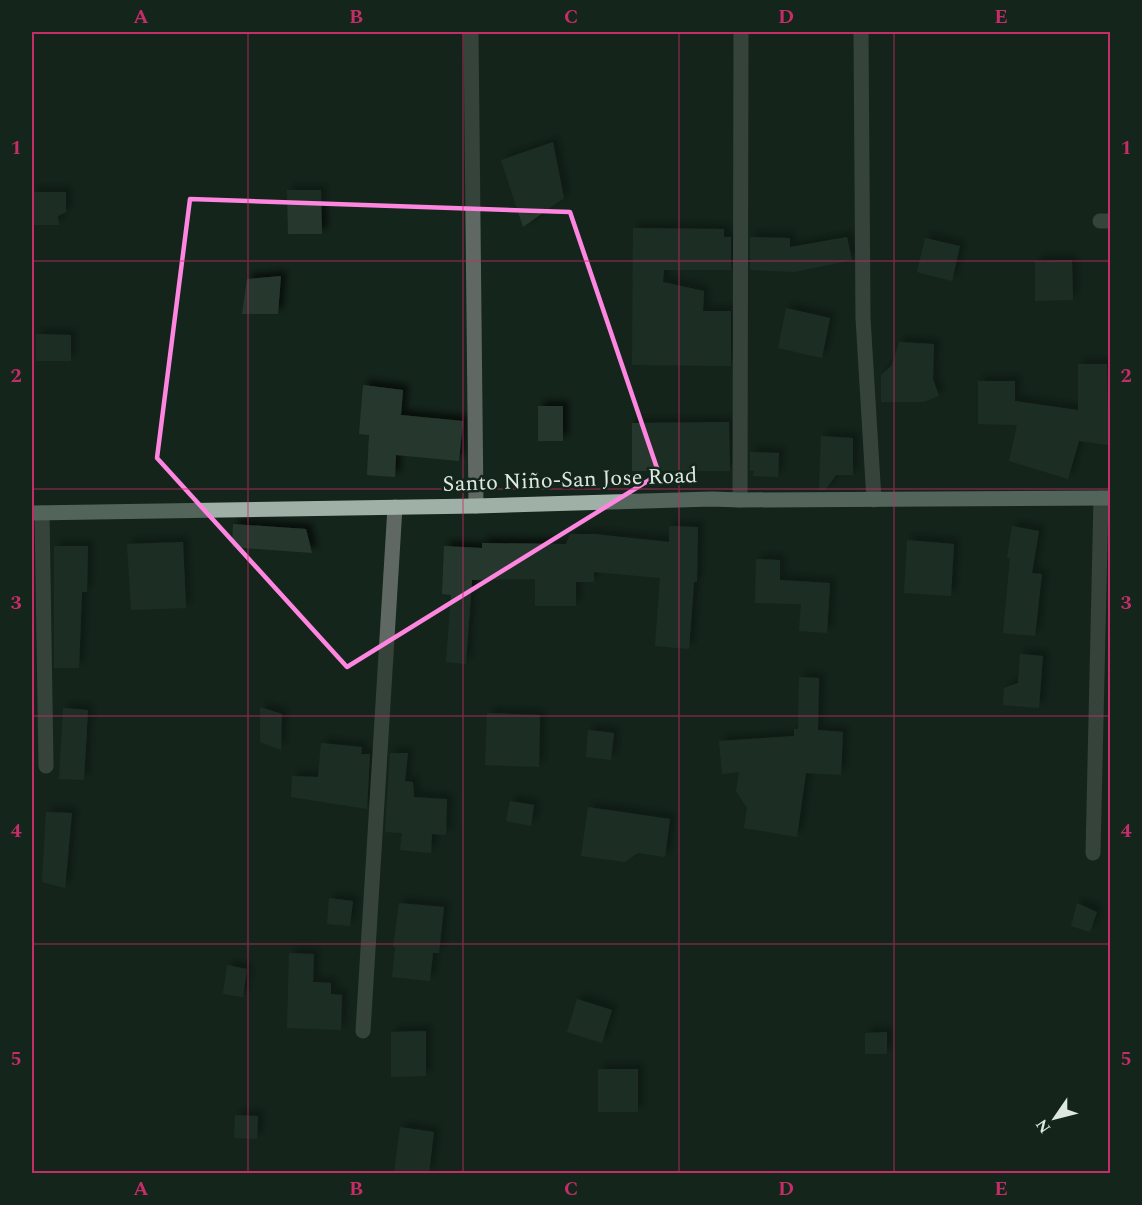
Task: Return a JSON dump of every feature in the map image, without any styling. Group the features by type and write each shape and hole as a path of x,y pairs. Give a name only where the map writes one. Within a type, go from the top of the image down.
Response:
{"main road":[{"name":"Santo Niño-San Jose Road","path":"37,513 476,506 712,499 1106,498"}],"street":[{"path":"471,32 476,506"},
{"path":"740,500 741,32"},
{"path":"861,32 863,318 874,500"},
{"path":"1093,853 1106,498"},
{"path":"363,1032 395,507"},
{"path":"37,513 46,766"}],"highlighted area":[{"path":"190,199 570,212 659,474 347,667 157,458"}],"building":[{"path":"553,142 564,198 523,227 501,160"},
{"path":"287,190 321,190 322,234 288,234"},
{"path":"32,192 66,192 66,212 58,216 59,225 32,225"},
{"path":"633,228 724,229 724,237 731,237 731,270 664,270 663,282 704,291 703,311 731,311 731,366 632,365"},
{"path":"750,237 790,238 790,247 847,237 852,260 794,272 750,270"},
{"path":"925,238 960,246 952,281 917,272"},
{"path":"1072,260 1073,300 1035,301 1035,261"},
{"path":"281,276 278,314 242,314 247,279"},
{"path":"786,308 830,318 822,358 778,348"},
{"path":"36,334 71,335 71,361 36,361"},
{"path":"899,342 934,344 933,379 939,396 923,402 881,402 881,375 892,365"},
{"path":"1078,364 1107,364 1108,415 1110,415 1108,445 1079,441 1068,479 1009,461 1017,425 978,424 978,381 1015,381 1015,401 1078,410"},
{"path":"363,385 403,390 401,415 463,421 459,461 396,455 395,477 367,475 369,435 359,434"},
{"path":"538,406 563,406 563,441 538,441"},
{"path":"729,422 730,471 632,471 632,423"},
{"path":"821,436 853,438 853,475 836,475 825,490 819,490"},
{"path":"750,452 779,453 778,477 753,476 754,471 750,471"},
{"path":"233,524 306,529 312,553 232,547"},
{"path":"669,526 698,527 697,582 694,582 689,649 655,646 660,578 594,572 594,582 576,582 576,606 535,606 535,579 472,580 466,664 446,662 451,595 442,594 444,546 482,548 482,543 566,544 570,534 594,534 669,542"},
{"path":"1012,526 1039,531 1032,573 1042,574 1035,636 1003,633 1010,558 1007,558"},
{"path":"907,540 954,544 951,596 904,593"},
{"path":"183,542 186,608 131,610 127,544"},
{"path":"54,546 88,546 87,592 82,592 79,668 54,668"},
{"path":"756,559 780,560 780,580 830,583 827,633 799,631 801,604 755,603"},
{"path":"1020,654 1043,656 1039,708 1003,705 1004,688 1018,683"},
{"path":"799,677 819,678 818,730 843,732 841,775 806,773 797,837 744,828 747,808 736,791 739,772 722,774 719,741 794,736 794,729 798,729"},
{"path":"260,707 282,714 281,750 260,742"},
{"path":"63,708 88,710 84,780 59,779"},
{"path":"487,713 540,715 539,767 485,765"},
{"path":"588,730 614,733 611,760 586,757"},
{"path":"321,743 362,747 361,754 370,754 367,809 291,797 292,776 318,777"},
{"path":"390,753 408,753 405,781 413,782 414,797 447,799 446,835 432,834 431,853 400,850 402,833 385,832"},
{"path":"510,801 534,805 531,826 506,821"},
{"path":"588,807 670,819 665,857 638,853 625,862 581,856"},
{"path":"46,812 72,813 65,888 42,882"},
{"path":"329,898 353,901 350,926 327,924"},
{"path":"399,903 444,907 439,953 433,953 430,981 392,977 395,947 393,947"},
{"path":"1077,903 1097,912 1090,932 1071,926"},
{"path":"289,953 314,954 313,982 331,983 331,994 342,995 341,1030 287,1028"},
{"path":"227,965 247,969 243,997 223,994"},
{"path":"577,999 612,1010 602,1043 567,1032"},
{"path":"426,1031 426,1076 391,1077 391,1032"},
{"path":"887,1032 887,1054 865,1054 865,1033"},
{"path":"598,1069 638,1069 638,1112 598,1112"},
{"path":"235,1115 258,1116 257,1139 234,1138"},
{"path":"400,1127 434,1132 429,1173 394,1173"}]}
